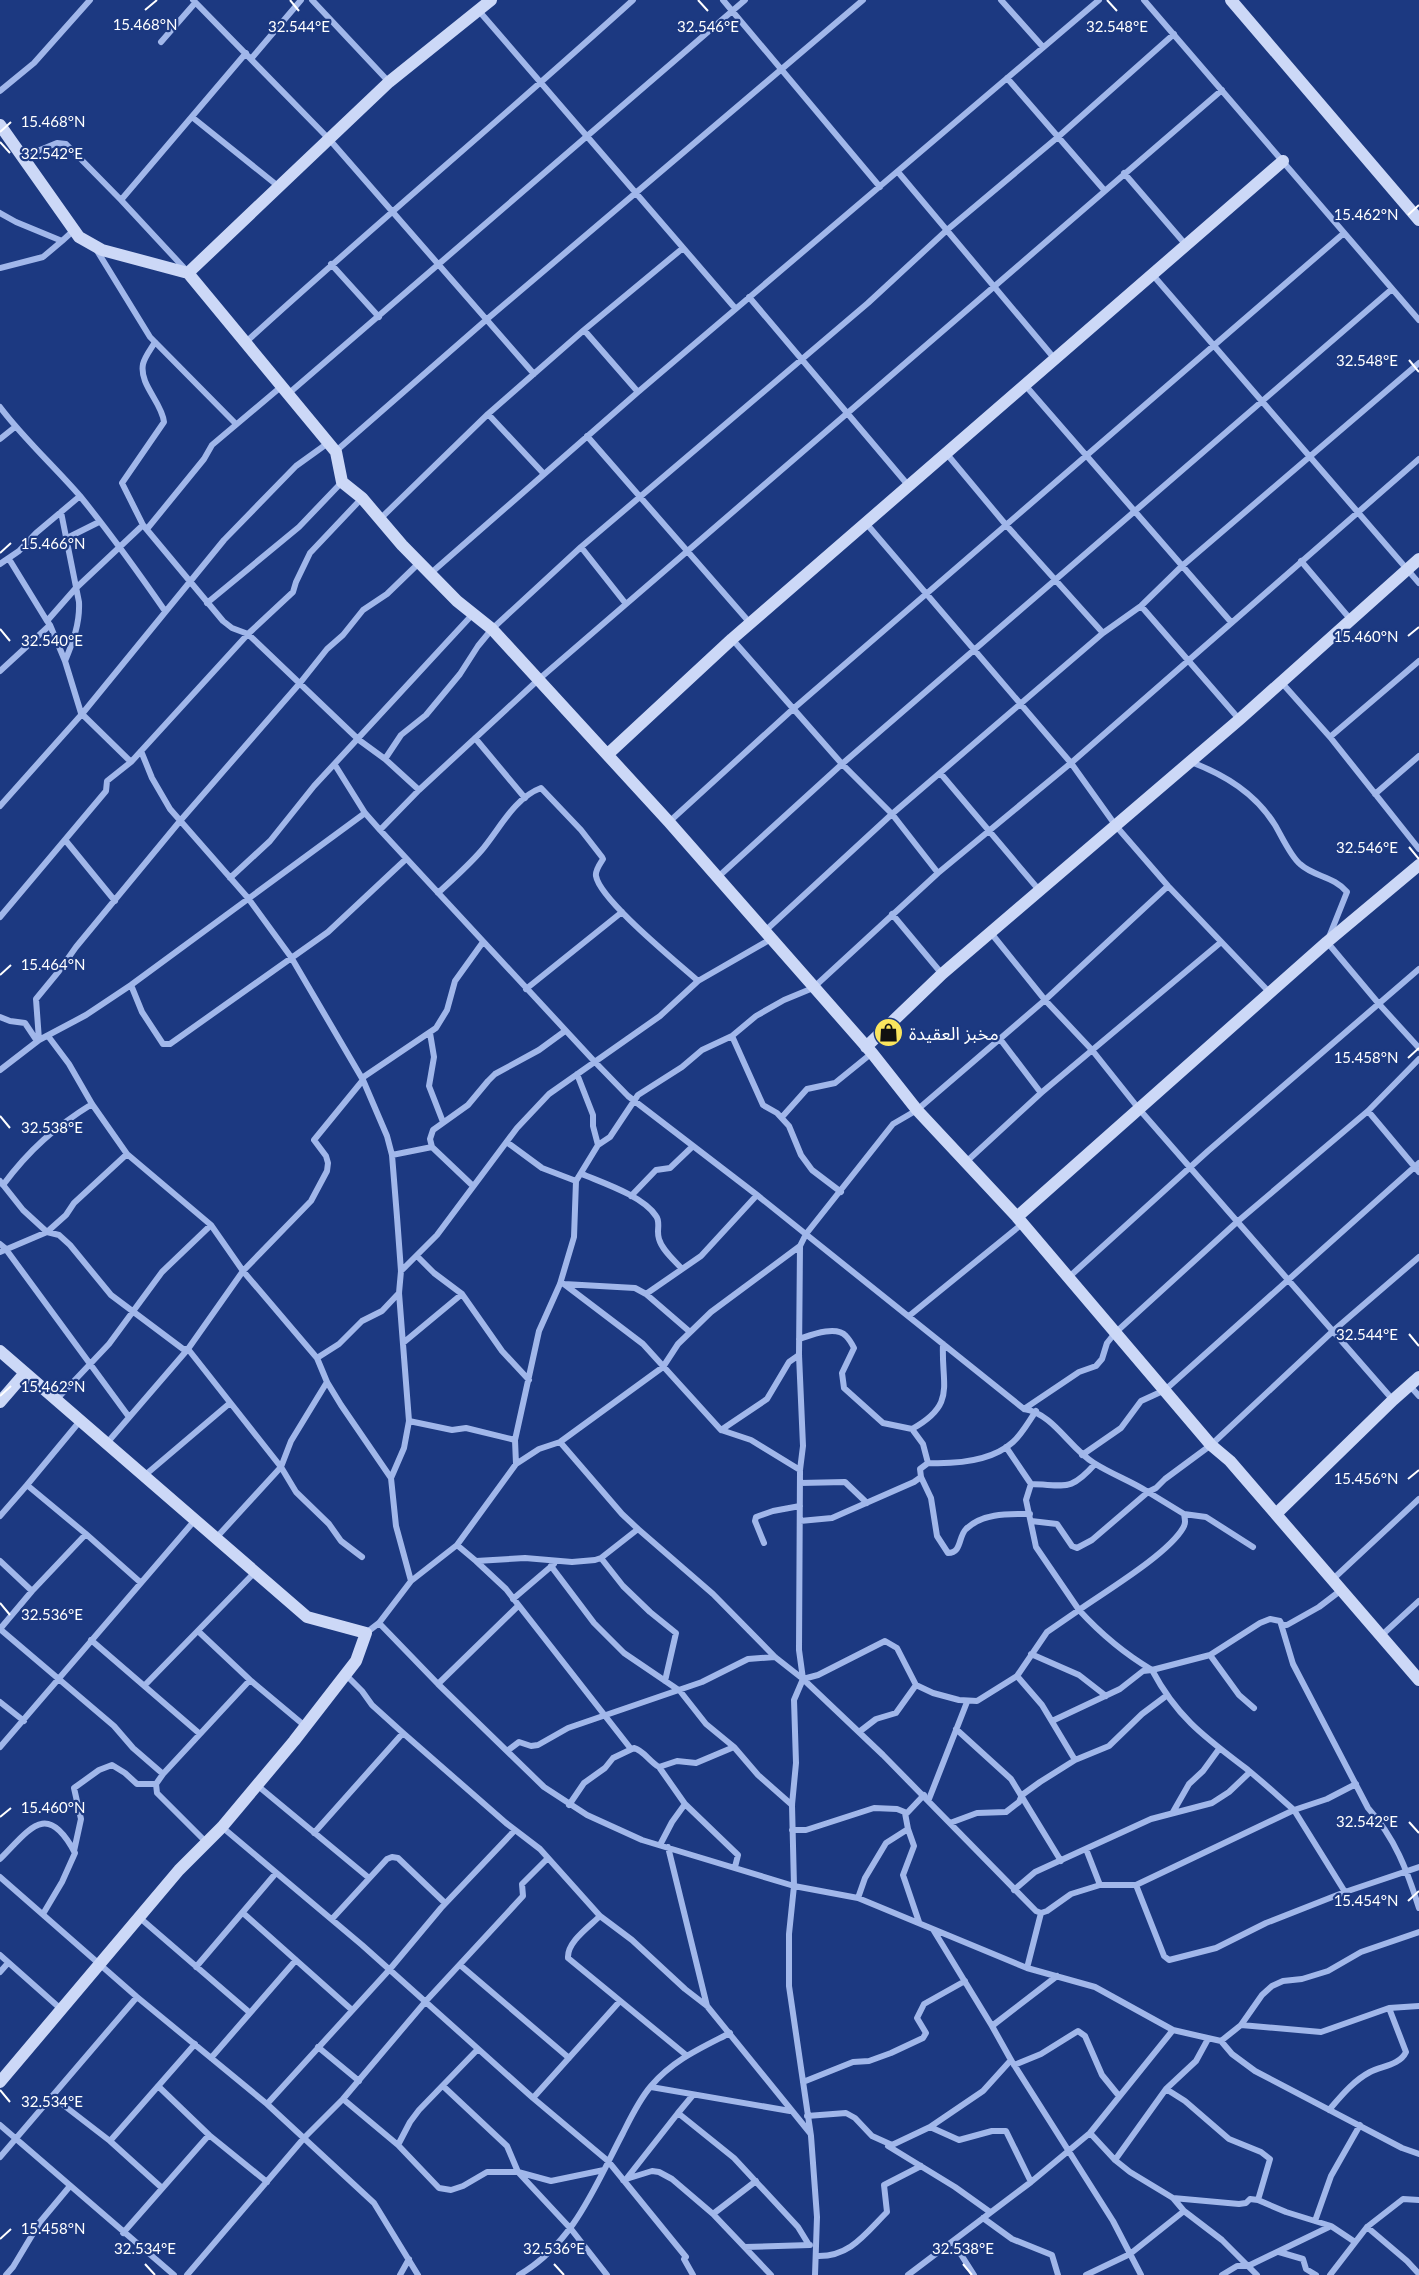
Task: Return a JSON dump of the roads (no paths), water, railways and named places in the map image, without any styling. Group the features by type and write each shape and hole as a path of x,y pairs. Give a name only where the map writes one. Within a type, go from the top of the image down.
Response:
{"street":[{"path":"0,91 34,63 90,0"},
{"path":"251,59 301,0"},
{"path":"312,0 389,82"},
{"path":"188,273 389,82 491,0"},
{"path":"246,342 331,264 541,83 633,0"},
{"path":"723,0 880,187"},
{"path":"0,671 48,623 75,588 145,527 204,459 212,445 236,424 285,390 379,317 745,0"},
{"path":"0,806 82,714 224,540 296,466 332,447 486,320 863,0"},
{"path":"1001,0 1043,47"},
{"path":"431,573 748,297 1099,0"},
{"path":"1144,0 1419,320"},
{"path":"1231,0 1419,220"},
{"path":"161,42 194,1 329,139 534,374"},
{"path":"479,11 735,309"},
{"path":"385,759 401,735 426,715 460,674 492,629 581,548 868,303 947,230 1058,137 1174,34"},
{"path":"121,200 246,53"},
{"path":"1007,78 1105,191"},
{"path":"380,830 419,790 538,680 1222,90"},
{"path":"192,117 278,186"},
{"path":"0,125 73,231 86,242 137,260 188,273"},
{"path":"23,157 57,143 66,144 188,273 332,447 342,482 362,498 419,563 472,615 492,629 608,754 869,1050 917,1110 1069,1277 1115,1334 1212,1445 1230,1461 1419,1680"},
{"path":"608,754 750,623 1282,161"},
{"path":"898,172 1054,358"},
{"path":"1124,173 1186,244"},
{"path":"0,213 62,241"},
{"path":"0,268 43,257 73,231"},
{"path":"669,822 793,709 1344,233"},
{"path":"94,246 146,332 236,424"},
{"path":"380,519 488,414 683,248"},
{"path":"331,264 379,317"},
{"path":"1152,274 1419,583"},
{"path":"718,877 842,764 1392,289"},
{"path":"748,297 908,485"},
{"path":"584,330 638,392"},
{"path":"155,342 143,364 144,377 163,410 164,422 122,483 145,527 207,603 232,628 248,634 359,740 385,759 419,790"},
{"path":"401,1271 437,1235 517,1128 543,1100 594,1061 660,1016 698,981 768,935 892,814 1103,633 1141,606 1182,566 1419,363"},
{"path":"1024,384 1231,622"},
{"path":"0,407 15,427 80,496 165,611"},
{"path":"488,414 544,474"},
{"path":"0,439 15,427"},
{"path":"587,436 750,623"},
{"path":"945,452 1006,525 1103,633"},
{"path":"516,1464 515,1440 538,1331 562,1284 574,1237 576,1181 598,1145 610,1137 644,1090 682,1067 702,1050 732,1036 756,1016 784,999 813,988 938,873 1071,763 1419,459"},
{"path":"207,603 299,527 342,482"},
{"path":"0,562 9,559 80,496"},
{"path":"0,917 106,791 107,781 131,762 248,634 293,592 310,553 362,498"},
{"path":"61,512 80,615 73,644 65,660"},
{"path":"65,540 99,522"},
{"path":"865,522 1071,763 1116,826 1168,886 1270,993"},
{"path":"581,548 627,604"},
{"path":"9,559 48,623 65,660 82,714 131,762"},
{"path":"782,1117 807,1089 835,1083 942,974 1282,683 1419,559"},
{"path":"1301,561 1352,620"},
{"path":"38,1040 36,999 76,947 180,821 300,683 327,648 343,635 363,610 387,594 419,563"},
{"path":"1141,606 1240,719"},
{"path":"230,878 270,841 306,795 472,615"},
{"path":"732,639 842,764 892,814 938,873"},
{"path":"1330,737 1419,661"},
{"path":"1282,683 1330,737 1419,849"},
{"path":"475,738 525,798"},
{"path":"141,751 162,795 180,821 248,898 291,957 363,1079 381,1121 392,1155 401,1271 399,1293 409,1421 404,1448 391,1478"},
{"path":"1375,794 1419,756"},
{"path":"1191,762 1216,772 1253,796 1270,817 1299,864 1340,884 1347,892 1327,942"},
{"path":"335,765 365,813 380,830 565,1031 635,1101 757,1195 1024,1409 1036,1411 1062,1433 1082,1455 1184,1514 1206,1517 1253,1547"},
{"path":"941,774 1040,892"},
{"path":"438,893 470,863 525,798 538,789 544,789 581,830 603,859 596,873 612,902 698,981"},
{"path":"0,1070 38,1040 86,1015 131,986 365,813"},
{"path":"66,841 115,901"},
{"path":"131,986 148,1023 163,1044 170,1044 328,932 406,859"},
{"path":"909,1316 1019,1221 1139,1109 1327,942 1419,865"},
{"path":"815,2275 817,2217 810,2133 789,1986 789,1934 794,1886 792,1805 796,1763 794,1700 803,1679 799,1650 800,1470 803,1446 799,1355 800,1246 806,1234 841,1192 889,1127 917,1110 1045,1000 1168,886"},
{"path":"526,989 622,912"},
{"path":"892,914 942,974"},
{"path":"991,933 1045,1000 1092,1050 1139,1109 1286,1280 1393,1400"},
{"path":"107,1444 188,1349 243,1271 311,1202 327,1171 328,1163 326,1156 314,1140 363,1079 430,1033 443,1017 460,974 483,942"},
{"path":"966,1162 1041,1094 1220,942"},
{"path":"1327,942 1378,1004 1419,1048"},
{"path":"1069,1277 1190,1167 1419,969"},
{"path":"0,1017 25,1023 38,1040"},
{"path":"473,1186 432,1148 431,1134 443,1122 468,1106 495,1074 539,1050 565,1031"},
{"path":"430,1033 434,1057 429,1086 443,1122"},
{"path":"48,1036 69,1064 92,1104 127,1154 211,1225 243,1271 317,1358 327,1382 391,1478 396,1526 411,1581"},
{"path":"732,1036 763,1105 782,1117 812,1170 841,1192"},
{"path":"1000,1038 1041,1094"},
{"path":"1024,1409 1079,1372 1096,1366 1102,1359 1107,1343 1115,1334 1237,1222 1368,1110 1419,1059"},
{"path":"577,1074 593,1115 593,1126 598,1145"},
{"path":"92,1104 49,1133 1,1183 23,1210 47,1232 59,1235 86,1262 111,1295 183,1349 188,1349 281,1467 296,1492 329,1524 341,1541 362,1557"},
{"path":"1082,1455 1121,1428 1141,1401 1165,1390 1286,1280 1418,1167 1368,1110"},
{"path":"508,1143 542,1168 576,1181"},
{"path":"632,1197 656,1170 674,1166 693,1146"},
{"path":"392,1155 432,1148"},
{"path":"127,1154 74,1203 66,1215 47,1232 2,1248 129,1417"},
{"path":"582,1174 644,1204 658,1218 660,1242 682,1269"},
{"path":"646,1294 701,1256 757,1195"},
{"path":"56,1400 109,1344 162,1272 211,1225"},
{"path":"0,2082 205,1841 222,1827 258,1786 356,1661 366,1633 379,1623 411,1581 457,1545 516,1464 539,1449 560,1442 663,1367 678,1344 711,1312 800,1246"},
{"path":"417,1256 434,1273 462,1294 502,1351 529,1380"},
{"path":"1036,1411 1015,1440 1006,1448 968,1462 927,1463 920,1470 931,1498 938,1536 948,1553 957,1551 966,1529 987,1517 1030,1517 1057,1524 1072,1546 1077,1548 1092,1540 1148,1492 1212,1445 1333,1331 1419,1257"},
{"path":"562,1284 635,1288 646,1294 690,1332"},
{"path":"562,1284 643,1344 721,1430 751,1440 800,1470"},
{"path":"317,1358 339,1344 362,1320 381,1311 399,1293"},
{"path":"404,1343 462,1294"},
{"path":"800,1339 816,1333 839,1332 846,1335 854,1348 842,1373 844,1388 883,1423 912,1429 923,1444 927,1463"},
{"path":"912,1429 935,1414 946,1390 946,1378 942,1369 943,1344"},
{"path":"0,1351 307,1617 366,1633"},
{"path":"721,1430 767,1399 789,1362 799,1355"},
{"path":"0,1402 25,1373"},
{"path":"1276,1514 1414,1381 1419,1396"},
{"path":"215,1538 281,1467 291,1441 327,1382"},
{"path":"144,1476 230,1403"},
{"path":"0,1516 80,1421"},
{"path":"409,1421 452,1430 466,1428 515,1440"},
{"path":"560,1442 621,1514 713,1594 775,1657 803,1679 859,1732 926,1797 1014,1890 1041,1913"},
{"path":"1006,1448 1031,1484"},
{"path":"1031,1484 1072,1485 1095,1464"},
{"path":"800,1521 832,1518 921,1477"},
{"path":"800,1483 846,1482 867,1503"},
{"path":"1031,1484 1026,1500 1036,1547 1079,1610 1127,1654 1152,1670 1166,1696 1195,1729 1294,1810 1346,1892"},
{"path":"27,1485 140,1582"},
{"path":"1331,1580 1419,1499"},
{"path":"764,1543 755,1521 756,1518 773,1511 800,1506"},
{"path":"803,1679 818,1675 885,1641 897,1648 916,1685 933,1693 967,1702 987,1696 1017,1676 1047,1632 1163,1551 1183,1529 1186,1521 1184,1514"},
{"path":"0,1747 195,1520"},
{"path":"476,1562 525,1558 580,1562 601,1558 638,1529"},
{"path":"86,1534 0,1629 114,1726 133,1748 163,1774"},
{"path":"457,1545 506,1589 631,1749"},
{"path":"601,1558 623,1586 676,1633 665,1681"},
{"path":"0,1561 32,1591"},
{"path":"513,1599 558,1561"},
{"path":"551,1566 594,1623 624,1653 680,1691 706,1724 734,1747 758,1775 792,1805"},
{"path":"145,1685 255,1572"},
{"path":"1052,1721 1120,1689 1143,1671 1210,1655 1260,1623 1270,1619 1287,1625 1319,1607 1340,1591"},
{"path":"1382,1635 1419,1601"},
{"path":"438,1684 518,1606"},
{"path":"1280,1621 1293,1664 1368,1808 1388,1833 1407,1871 1419,1908"},
{"path":"379,1623 544,1787 569,1805 614,1828 660,1845 794,1886 858,1898 1027,1968 1095,1987 1173,2030 1221,2042 1232,2054 1255,2071 1402,2148 1419,2154"},
{"path":"198,1631 249,1680 305,1726"},
{"path":"91,1640 200,1734"},
{"path":"1031,1654 1079,1675 1106,1696"},
{"path":"1210,1655 1239,1695 1254,1708"},
{"path":"507,1751 519,1742 531,1746 538,1745 568,1728 680,1691 748,1659 775,1657"},
{"path":"345,1674 403,1733 540,1849 600,1916 632,1940 707,2006 810,2133"},
{"path":"1017,1676 1042,1705 1075,1760"},
{"path":"205,1841 157,1793 156,1784 249,1680"},
{"path":"859,1732 876,1719 896,1713 916,1685"},
{"path":"950,1823 977,1812 1006,1812 1019,1802 1022,1795 1075,1760 1100,1752 1109,1746 1142,1714 1166,1696"},
{"path":"0,1702 24,1721"},
{"path":"905,1814 926,1797 967,1702"},
{"path":"956,1729 1011,1779 1061,1861"},
{"path":"314,1833 403,1733"},
{"path":"659,1767 676,1761 696,1763 734,1747"},
{"path":"569,1805 584,1783 605,1768 613,1758 638,1748 659,1767 685,1804 737,1852 739,1857 735,1867"},
{"path":"1173,1812 1189,1784 1203,1771 1220,1749"},
{"path":"43,1914 62,1882 75,1853 81,1819 74,1788 99,1770 112,1765 137,1784 156,1784"},
{"path":"1014,1890 1035,1872 1151,1818 1212,1803 1230,1792 1250,1772"},
{"path":"1027,1968 1041,1913 1071,1894 1100,1885 1136,1885 1294,1810 1327,1800 1356,1784"},
{"path":"258,1786 369,1878"},
{"path":"660,1845 685,1804"},
{"path":"792,1830 806,1830 874,1808 897,1809 905,1814 914,1846 903,1875 919,1922"},
{"path":"0,1859 37,1824 47,1822 55,1825 74,1851"},
{"path":"222,1827 390,1969 533,2098 608,2161 625,2179 686,2257 684,2259 693,2275"},
{"path":"858,1898 865,1878 886,1843 908,1829"},
{"path":"267,2104 390,1969 445,1903 515,1830"},
{"path":"668,1847 707,2006"},
{"path":"1086,1849 1100,1885"},
{"path":"332,1919 387,1859 392,1857 398,1858 445,1903"},
{"path":"188,2275 304,2138 343,2099 426,2001 523,1896 522,1884 548,1858"},
{"path":"1136,1885 1164,1956 1169,1960 1216,1948 1266,1923 1419,1867"},
{"path":"196,1967 276,1872"},
{"path":"0,1877 137,1997 267,2104 374,2203 418,2275"},
{"path":"243,1912 352,2010"},
{"path":"600,1916 571,1945 568,1959 686,2055"},
{"path":"140,1918 249,2012"},
{"path":"933,1930 1012,2063 1113,2221 1141,2275"},
{"path":"1221,2042 1241,2025 1262,1995 1272,1986 1283,1981 1302,1979 1328,1971 1361,1952 1419,1932"},
{"path":"0,1955 62,2010"},
{"path":"212,2058 249,2012 296,1960"},
{"path":"0,1972 8,1963"},
{"path":"460,1965 569,2058"},
{"path":"992,2026 1057,1976"},
{"path":"803,2082 853,2062 869,2061 923,2038 926,2033 917,2018 924,2004 965,1981"},
{"path":"0,2157 137,1997"},
{"path":"533,2098 620,2001"},
{"path":"1241,2025 1321,2032 1389,2008 1419,2006"},
{"path":"1329,2110 1358,2080 1371,2071 1404,2057 1406,2052 1389,2008"},
{"path":"908,2275 1031,2182 1090,2133 1173,2030"},
{"path":"872,2136 892,2145 930,2127 983,2091 1012,2063 1041,2054 1076,2032 1085,2036 1102,2075 1119,2096"},
{"path":"519,2275 543,2257 571,2229 592,2197 636,2106 651,2086 671,2065 730,2033"},
{"path":"1115,2160 1166,2089 1196,2061 1208,2039"},
{"path":"110,2141 195,2044"},
{"path":"318,2047 359,2081"},
{"path":"398,2145 410,2122 478,2049"},
{"path":"158,2086 209,2135 267,2182"},
{"path":"443,2086 507,2146 518,2172 571,2229 607,2275"},
{"path":"651,2086 791,2111"},
{"path":"1166,2089 1229,2139 1261,2152 1270,2159 1258,2200"},
{"path":"625,2179 693,2095"},
{"path":"53,2097 110,2141 162,2188"},
{"path":"343,2099 398,2145 439,2188 451,2190 487,2172 518,2172 551,2181 604,2170"},
{"path":"678,2113 719,2144 756,2181 798,2227 809,2245"},
{"path":"807,2116 846,2113 855,2118 872,2136 990,2212"},
{"path":"0,2125 174,2275"},
{"path":"1315,2221 1331,2176 1359,2125"},
{"path":"930,2127 959,2140 992,2131 1006,2131 1031,2182"},
{"path":"1090,2133 1115,2160 1173,2199 1184,2211 1222,2240 1257,2275"},
{"path":"123,2233 209,2135"},
{"path":"817,2256 844,2252 887,2212 884,2185 921,2166"},
{"path":"625,2179 646,2172 659,2172 672,2179 713,2214 771,2275"},
{"path":"713,2214 756,2181"},
{"path":"6,2275 40,2222 70,2186"},
{"path":"1173,2199 1239,2204 1251,2199 1258,2200 1331,2226 1355,2242"},
{"path":"1334,2274 1367,2227 1403,2199 1419,2200"},
{"path":"1089,2275 1130,2254 1184,2211"},
{"path":"982,2218 1012,2239 1052,2254 1058,2275"},
{"path":"1222,2275 1237,2266 1248,2266 1331,2226"},
{"path":"1367,2227 1419,2274"},
{"path":"953,2242 974,2275"},
{"path":"745,2247 817,2245"},
{"path":"1279,2252 1303,2259 1306,2269 1316,2275"},
{"path":"400,2275 409,2259"}],"place":[{"name":"مخبز العقيدة","path":"888,1033"}]}
